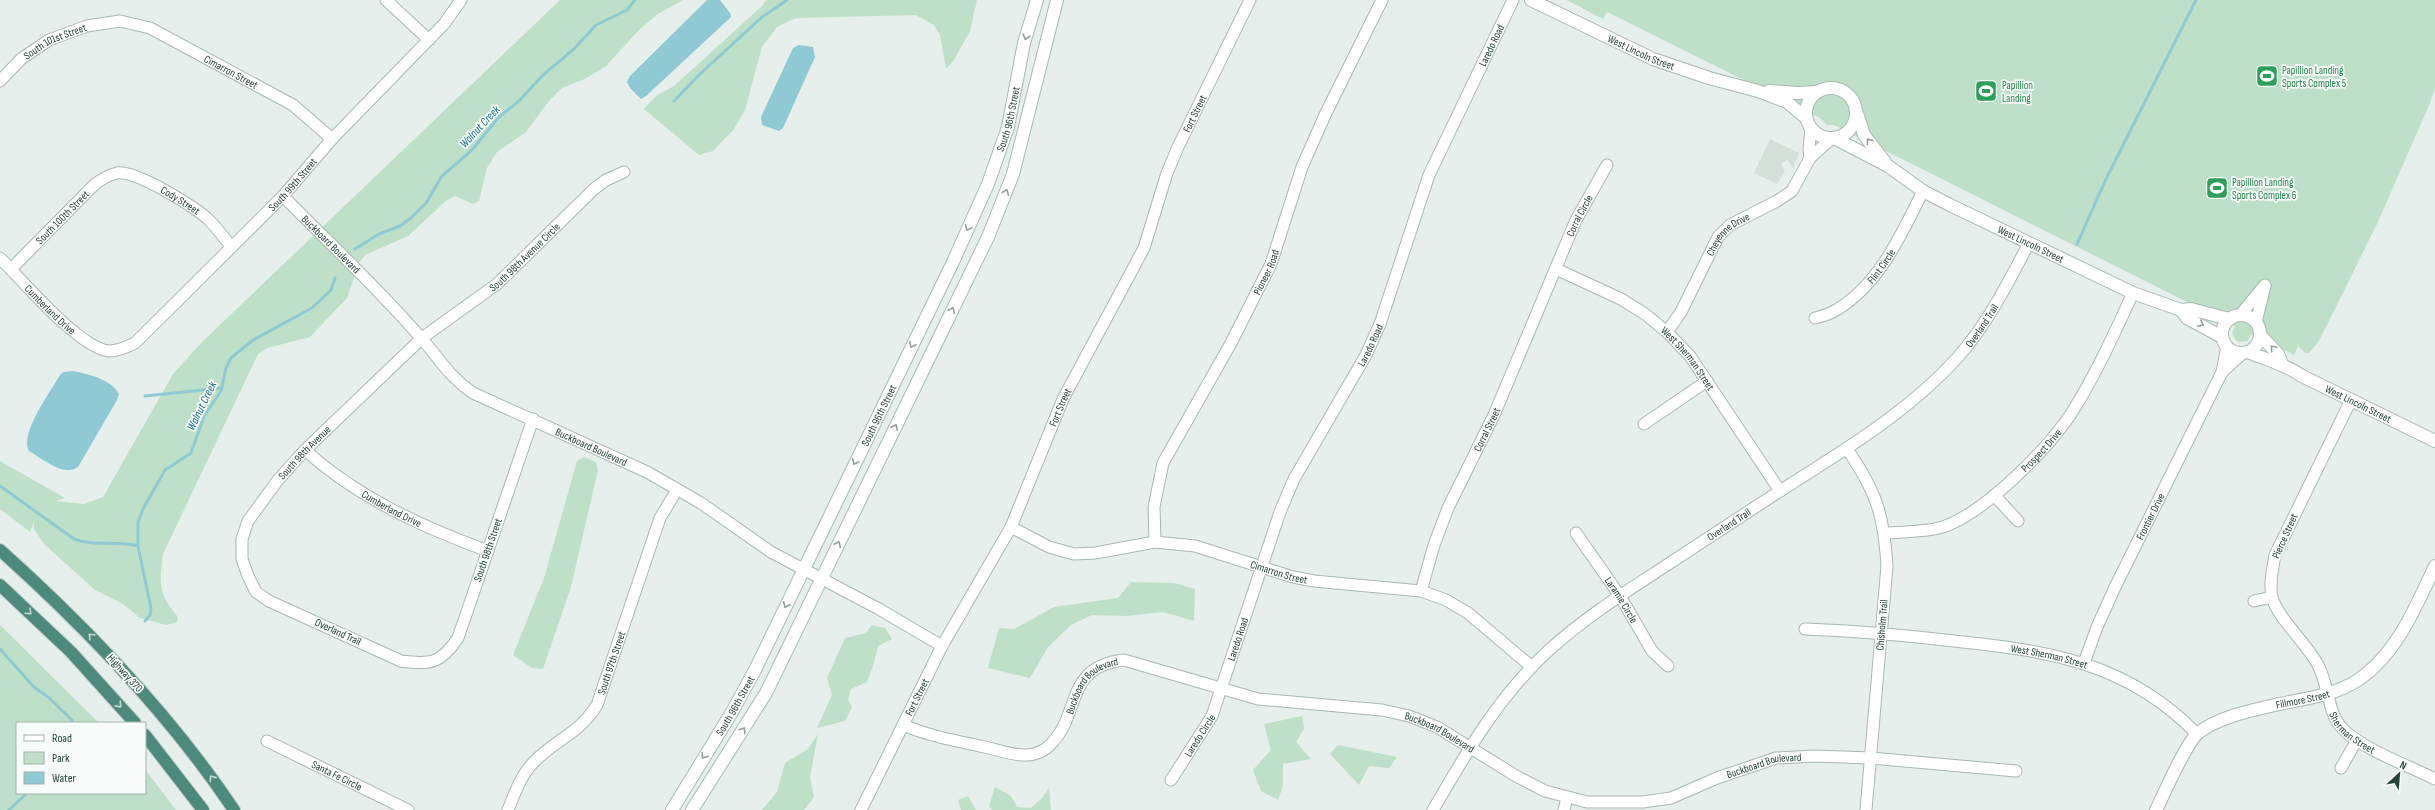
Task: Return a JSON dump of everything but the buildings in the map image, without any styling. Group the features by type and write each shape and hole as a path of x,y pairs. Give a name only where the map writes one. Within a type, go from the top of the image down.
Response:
{"highway":[{"name":"Highway 370","path":"0,550 103,648 203,766 234,810"},
{"path":"0,585 71,652 134,722"},
{"path":"146,736 203,810"}],"street":[{"path":"386,0 429,40"},
{"name":"South 99th Street","path":"109,350 122,349 135,343 282,196 332,139 444,24 462,0"},
{"name":"South 96th Street","path":"672,810 739,700 953,262 988,184 1008,127 1024,43 1037,0"},
{"name":"South 96th Street","path":"692,810 766,693 988,237 1013,174 1056,0"},
{"name":"Fort Street","path":"861,810 942,646 1011,527 1063,399 1144,248 1167,173 1178,147 1250,0"},
{"name":"Pioneer Road","path":"1155,542 1154,507 1163,463 1238,330 1271,264 1302,167 1325,115 1382,0"},
{"name":"Laredo Road","path":"1222,688 1260,566 1294,480 1366,355 1380,324 1429,176 1513,0"},
{"name":"West Lincoln Street","path":"1531,0 1654,59 1709,78 1758,91 1787,102 1808,123"},
{"name":"Cimarron Street","path":"120,21 150,28 293,105 332,139"},
{"name":"South 101st Street","path":"0,81 21,59 49,40 88,26 120,21"},
{"path":"1828,88 1840,89 1849,96 1857,112 1849,130 1833,138 1820,136 1808,123 1806,106 1817,92 1828,88"},
{"name":"West Lincoln Street","path":"1758,91 1798,93 1817,92"},
{"name":"West Lincoln Street","path":"1857,112 1864,134 1888,166"},
{"name":"Cheyenne Drive","path":"1808,123 1810,158"},
{"name":"West Lincoln Street","path":"1833,138 1888,166 1923,191 2133,293 2181,310 2191,309 2235,317"},
{"name":"Cheyenne Drive","path":"1668,332 1681,312 1718,236 1730,225 1777,202 1792,191 1810,158 1833,138"},
{"name":"Corral Circle","path":"1556,269 1576,220 1607,165"},
{"name":"South 98th Avenue Circle","path":"422,338 497,284 594,189 606,180 624,172"},
{"name":"Cody Street","path":"118,173 140,178 185,203 208,219 231,246"},
{"name":"South 100th Street","path":"11,269 95,184 106,177 118,173"},
{"name":"Flint Circle","path":"1816,318 1838,310 1856,295 1873,277 1890,254 1923,191"},
{"name":"Buckboard Boulevard","path":"282,196 422,338 447,372 459,384 473,393 647,472 728,521 771,552 879,609 942,646"},
{"name":"Overland Trail","path":"1433,810 1470,747 1495,710 1532,667 1575,628 1620,596 1847,449 1927,388 1958,357 1978,332 2004,292 2029,243"},
{"name":"Cumberland Drive","path":"0,258 59,318 87,342 109,350"},
{"name":"West Sherman Street","path":"1556,269 1621,299 1645,314 1668,332 1690,356 1780,491"},
{"name":"Corral Street","path":"1421,591 1434,545 1448,508 1494,415 1556,269"},
{"path":"2260,335 2256,345 2245,352 2232,351 2224,342 2223,328 2265,285 2256,322 2260,335 2278,354 2282,364"},
{"name":"Prospect Drive","path":"1885,533 1939,528 1955,522 1994,495 2049,442 2074,411 2112,341 2133,293"},
{"name":"West Lincoln Street","path":"2181,310 2187,318 2224,342"},
{"path":"2235,317 2249,317 2256,322"},
{"name":"South 98th Avenue","path":"256,592 242,559 242,539 248,521 278,480 305,450 422,338"},
{"name":"Frontier Drive","path":"2222,372 2224,342"},
{"name":"West Lincoln Street","path":"2245,352 2282,364 2435,441"},
{"name":"Frontier Drive","path":"2084,664 2097,627 2116,585 2222,372 2245,352"},
{"path":"1644,424 1707,381"},
{"name":"Pierce Street","path":"2328,693 2319,666 2305,642 2281,614 2272,597 2272,570 2275,555 2351,400"},
{"name":"South 98th Street","path":"424,664 446,655 458,638 533,419"},
{"name":"Chisholm Trail","path":"1847,449 1865,474 1876,498 1885,533 1886,566 1866,810"},
{"name":"Cumberland Drive","path":"305,450 331,473 366,497 461,541 488,551"},
{"name":"South 97th Street","path":"508,810 523,777 535,760 578,729 597,705 660,518 677,490"},
{"path":"1994,495 2018,521"},
{"name":"Cimarron Street","path":"1011,527 1049,546 1074,554 1095,553 1155,542 1195,546 1314,581 1421,591 1446,600 1468,613 1532,667"},
{"name":"Laramie Circle","path":"1576,533 1620,596 1652,651 1668,666"},
{"name":"Fillmore Street","path":"2156,810 2197,734 2214,723 2253,710 2328,693 2358,680 2390,650 2414,610 2435,566"},
{"name":"Overland Trail","path":"256,592 269,601 401,661 424,664"},
{"path":"2254,601 2272,597"},
{"name":"West Sherman Street","path":"1805,629 1881,633 2016,647 2084,664 2138,687 2167,706 2197,734"},
{"name":"Buckboard Boulevard","path":"903,725 921,733 1028,755 1040,752 1051,745 1060,732 1078,688 1087,675 1095,667 1109,662 1124,660 1150,666 1258,699 1382,710 1409,716 1438,727 1516,776 1545,791 1567,798 1603,803 1643,802 1671,798 1724,775 1776,758 1814,756 1871,758 2016,771"},
{"name":"Laredo Circle","path":"1171,780 1212,716 1222,688"},
{"name":"Sherman Street","path":"2328,693 2334,714 2343,729 2357,740 2435,779"},
{"path":"2341,768 2357,740"},
{"name":"Santa Fe Circle","path":"267,741 408,810"},
{"path":"1564,810 1567,798"}],"shaded area":[{"path":"1770,139 1799,153 1793,169 1788,160 1781,163 1785,171 1777,184 1754,173"}],"green space":[{"path":"560,0 683,0 658,14 640,29 606,66 587,78 562,88 549,101 526,132 497,152 487,168 479,201 473,204 455,196 447,200 408,236 365,255 359,263 347,298 310,337 267,348 258,354 163,554 161,581 163,595 171,609 178,617 177,622 166,625 140,618 123,604 95,590 44,544 34,529 34,522 30,532 0,509 0,461 65,498 55,501 84,504 103,497 173,374 201,343"},
{"path":"766,0 977,0 970,31 954,60 946,69 940,35 934,25 916,15 797,18 777,27 762,47 745,110 734,129 713,151 699,155 644,109 657,95 674,86 762,6"},
{"name":"Papillion Landing","path":"1567,0 2435,0 2435,89 2377,224 2319,341 2309,353 2305,353 2298,346 2294,355 2251,334 2248,341 2237,342 2232,333 2235,326 1834,125 1827,125 1820,118 1607,12 1603,19"},
{"path":"584,457 596,462 598,470 571,587 543,669 532,668 513,655 544,578 577,461"},
{"path":"1131,582 1174,583 1195,589 1194,621 1163,612 1125,616 1092,615 1071,625 1048,647 1030,678 988,668 999,628 1014,629 1054,607 1118,598"},
{"path":"0,625 98,722 16,722 16,794 146,794 146,770 176,810 0,810"},
{"path":"872,625 885,628 892,639 878,646 867,682 851,689 848,699 852,707 845,721 817,728 832,695 827,678 845,638 866,633"},
{"path":"1302,716 1304,729 1296,742 1311,759 1283,764 1283,786 1278,800 1261,791 1253,770 1271,750 1264,724"},
{"path":"818,734 810,777 814,797 804,810 762,810 777,792 785,763 808,749"},
{"path":"1338,745 1397,757 1389,768 1369,766 1359,785 1330,754"},
{"path":"995,787 1011,796 1017,807 1031,808 1042,798 1049,788 1051,810 992,810 989,806"},
{"path":"968,796 976,810 961,810 958,800"}],"water":[{"path":"707,0 720,0 730,13 731,17 641,99 630,88 627,82 630,76"},
{"path":"799,45 813,47 815,57 783,128 779,131 762,125 761,117 793,48"},
{"path":"73,371 99,378 111,384 119,394 78,467 72,470 66,470 53,466 29,451 27,444 28,434 37,413 60,375 63,372"}],"waterway":[{"name":"Walnut Creek","path":"355,249 379,234 400,226 411,218 426,203 442,176 472,150 498,118 519,101 543,75 574,49 596,25 627,10 635,0"},
{"path":"674,101 700,74 762,17 787,0"},
{"path":"2077,244 2106,179 2196,0"},
{"name":"Walnut Creek","path":"145,621 150,615 151,608 138,546 138,522 143,509 165,470 191,453 204,416 221,391 226,368 231,358 253,340 312,308 331,290 335,278"},
{"path":"145,396 222,388"},
{"path":"0,486 74,539 90,543 130,544 138,546"},
{"path":"0,649 34,687 48,697 72,720 71,722"},
{"name":"Walnut Creek","path":"9,810 26,794"}],"place":[{"name":"Papillion Landing Sports Complex 5","path":"2267,76"},
{"name":"Papillion Landing","path":"1986,91"},
{"name":"Papillion Landing Sports Complex 6","path":"2217,188"}]}
